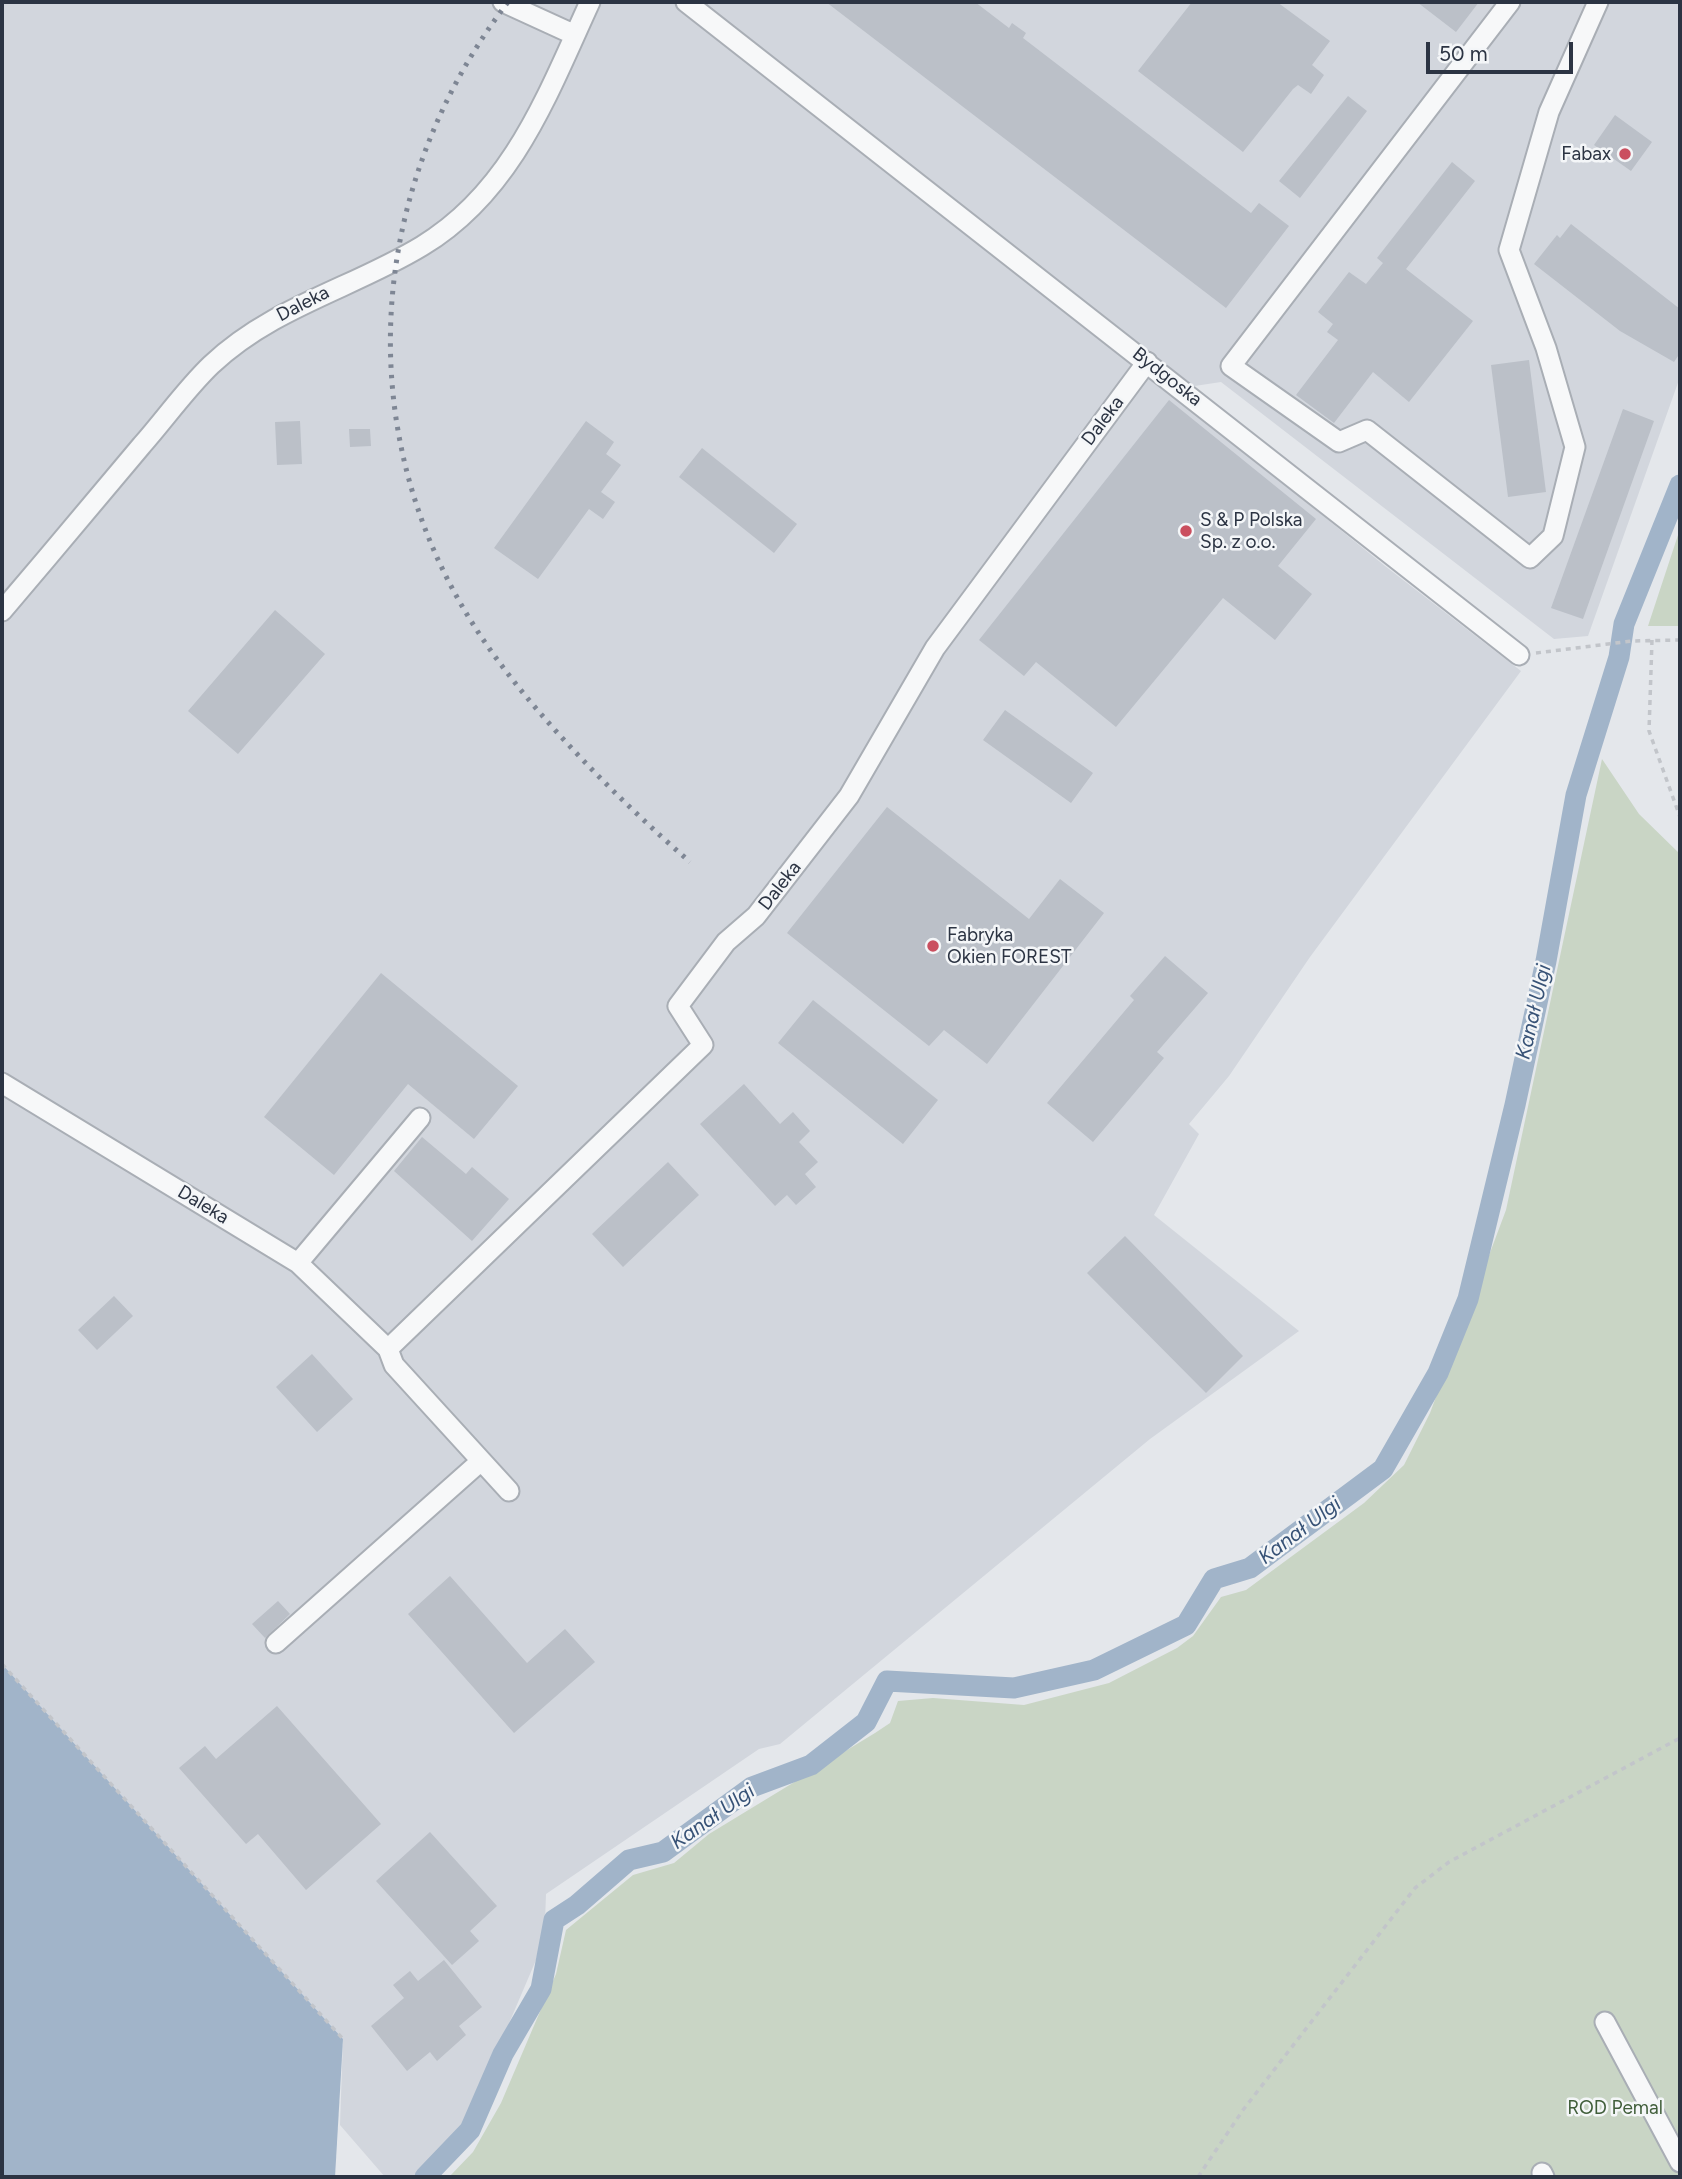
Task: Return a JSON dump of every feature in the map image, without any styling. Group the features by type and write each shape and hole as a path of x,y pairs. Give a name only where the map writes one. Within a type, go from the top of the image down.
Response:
{"street":[{"path":"503,2 575,35"},
{"name":"Daleka","path":"2,611 211,365 279,314 421,247 452,226 483,197 510,164 537,119 590,2"},
{"name":"Bydgoska","path":"686,2 1519,655"},
{"path":"1510,2 1231,366 1339,442 1367,430 1530,558 1553,536 1575,447 1545,348 1509,250 1549,112 1598,2"},
{"name":"Daleka","path":"388,1349 703,1045 678,1006 726,942 756,916 849,796 935,648 1147,362"},
{"name":"Daleka","path":"2,1083 298,1263 388,1349 394,1365 509,1491"},
{"path":"298,1263 420,1118"},
{"path":"276,1643 481,1461"},
{"path":"1605,2022 1680,2162"}],"path":[{"path":"1652,640 1649,731 1680,817"},
{"path":"1519,655 1609,643 1680,640"},
{"path":"2,1664 343,2039"},
{"path":"1198,2177 1243,2110 1415,1888 1450,1862 1680,1738"}],"shaded area":[{"path":"2,2 1680,2 1680,377 1588,636 1554,639 1221,382 1168,390 1385,566 1521,671 1310,957 1229,1076 1189,1124 1199,1134 1154,1215 1299,1331 1150,1439 780,1744 759,1749 546,1894 545,1922 536,1960 475,2103 450,2143 416,2177 385,2177 340,2125 343,2039 2,1664"}],"green space":[{"path":"1680,529 1680,626 1648,626"},
{"name":"ROD Pemal","path":"1602,759 1639,814 1680,854 1680,2177 449,2177 473,2152 501,2103 556,1974 566,1930 633,1875 674,1863 709,1834 875,1733 890,1723 898,1701 933,1698 1024,1705 1109,1683 1177,1648 1193,1636 1221,1597 1246,1590 1364,1503 1404,1465 1430,1413 1506,1210"}],"water":[{"path":"2,1664 343,2039 335,2177 2,2177"}],"building":[{"path":"826,2 975,2 1009,28 1012,23 1026,33 1023,38 1251,213 1259,203 1289,226 1226,308"},
{"path":"1192,2 1277,2 1330,41 1312,65 1324,75 1311,94 1298,85 1293,89 1243,152 1138,71"},
{"path":"1417,2 1479,2 1456,32"},
{"path":"1348,96 1367,111 1300,198 1279,181"},
{"name":"Fabax","path":"1615,115 1652,142 1631,171 1594,145"},
{"path":"1452,162 1475,181 1406,269 1473,321 1409,402 1373,372 1334,423 1296,395 1338,340 1327,332 1333,324 1318,312 1349,272 1366,284 1383,263 1377,258"},
{"path":"1571,224 1680,309 1680,353 1674,362 1620,331 1534,264 1557,235 1560,238"},
{"path":"1529,360 1546,492 1508,497 1491,365"},
{"name":"S & P Polska Sp. z o.o.","path":"1169,400 1316,519 1278,566 1312,594 1275,640 1223,598 1116,727 1036,662 1024,676 979,640"},
{"path":"1623,409 1654,421 1583,619 1551,608"},
{"path":"300,421 302,464 277,465 275,422"},
{"path":"586,421 614,442 606,454 621,465 601,492 615,502 603,519 589,509 538,579 494,548"},
{"path":"349,429 370,429 371,446 350,447"},
{"path":"702,448 797,524 774,553 679,477"},
{"path":"275,610 325,654 238,754 188,711"},
{"path":"1005,710 1093,773 1071,803 983,740"},
{"path":"887,807 1029,919 1060,879 1104,913 987,1064 944,1030 929,1046 787,933"},
{"path":"1165,956 1208,993 1157,1052 1164,1058 1093,1142 1047,1103 1134,1000 1130,996"},
{"path":"381,973 518,1086 474,1139 408,1084 334,1175 264,1117"},
{"path":"813,1000 938,1100 903,1144 778,1043"},
{"path":"744,1084 780,1124 793,1112 810,1131 799,1142 818,1162 805,1174 816,1187 796,1205 787,1195 775,1206 700,1124"},
{"path":"422,1137 466,1174 472,1167 509,1199 472,1241 394,1171"},
{"path":"668,1162 699,1195 623,1267 592,1234"},
{"path":"1125,1236 1243,1356 1206,1393 1087,1273"},
{"path":"114,1296 133,1316 97,1350 78,1330"},
{"path":"312,1354 353,1399 317,1432 276,1387"},
{"path":"450,1576 527,1663 565,1629 595,1662 514,1733 408,1614"},
{"path":"278,1601 290,1614 265,1638 252,1624"},
{"path":"277,1706 381,1824 306,1890 258,1834 246,1844 179,1768 205,1746 216,1759"},
{"path":"430,1832 497,1906 470,1931 479,1941 452,1965 376,1881"},
{"path":"444,1960 482,2007 459,2026 466,2035 437,2061 430,2052 407,2071 371,2026 404,1998 393,1985 410,1971 418,1981"}],"waterway":[{"name":"Kanał Ulgi","path":"425,2177 470,2130 503,2054 541,1989 554,1920 577,1905 629,1860 663,1852 752,1787 811,1765 866,1722 887,1681 1014,1688 1094,1670 1186,1625 1214,1579 1250,1568 1383,1469 1438,1373 1468,1299 1515,1105 1546,961 1576,795 1619,657 1624,624 1680,485"}],"railway":[{"path":"508,2 462,71 428,145 404,221 392,300 392,380 404,459 428,536 465,611 486,644 538,711 568,744 630,807 690,862"}],"place":[{"name":"Fabax","path":"1625,154"},
{"name":"S & P Polska Sp. z o.o.","path":"1186,531"},
{"name":"Fabryka Okien FOREST","path":"933,946"}]}
